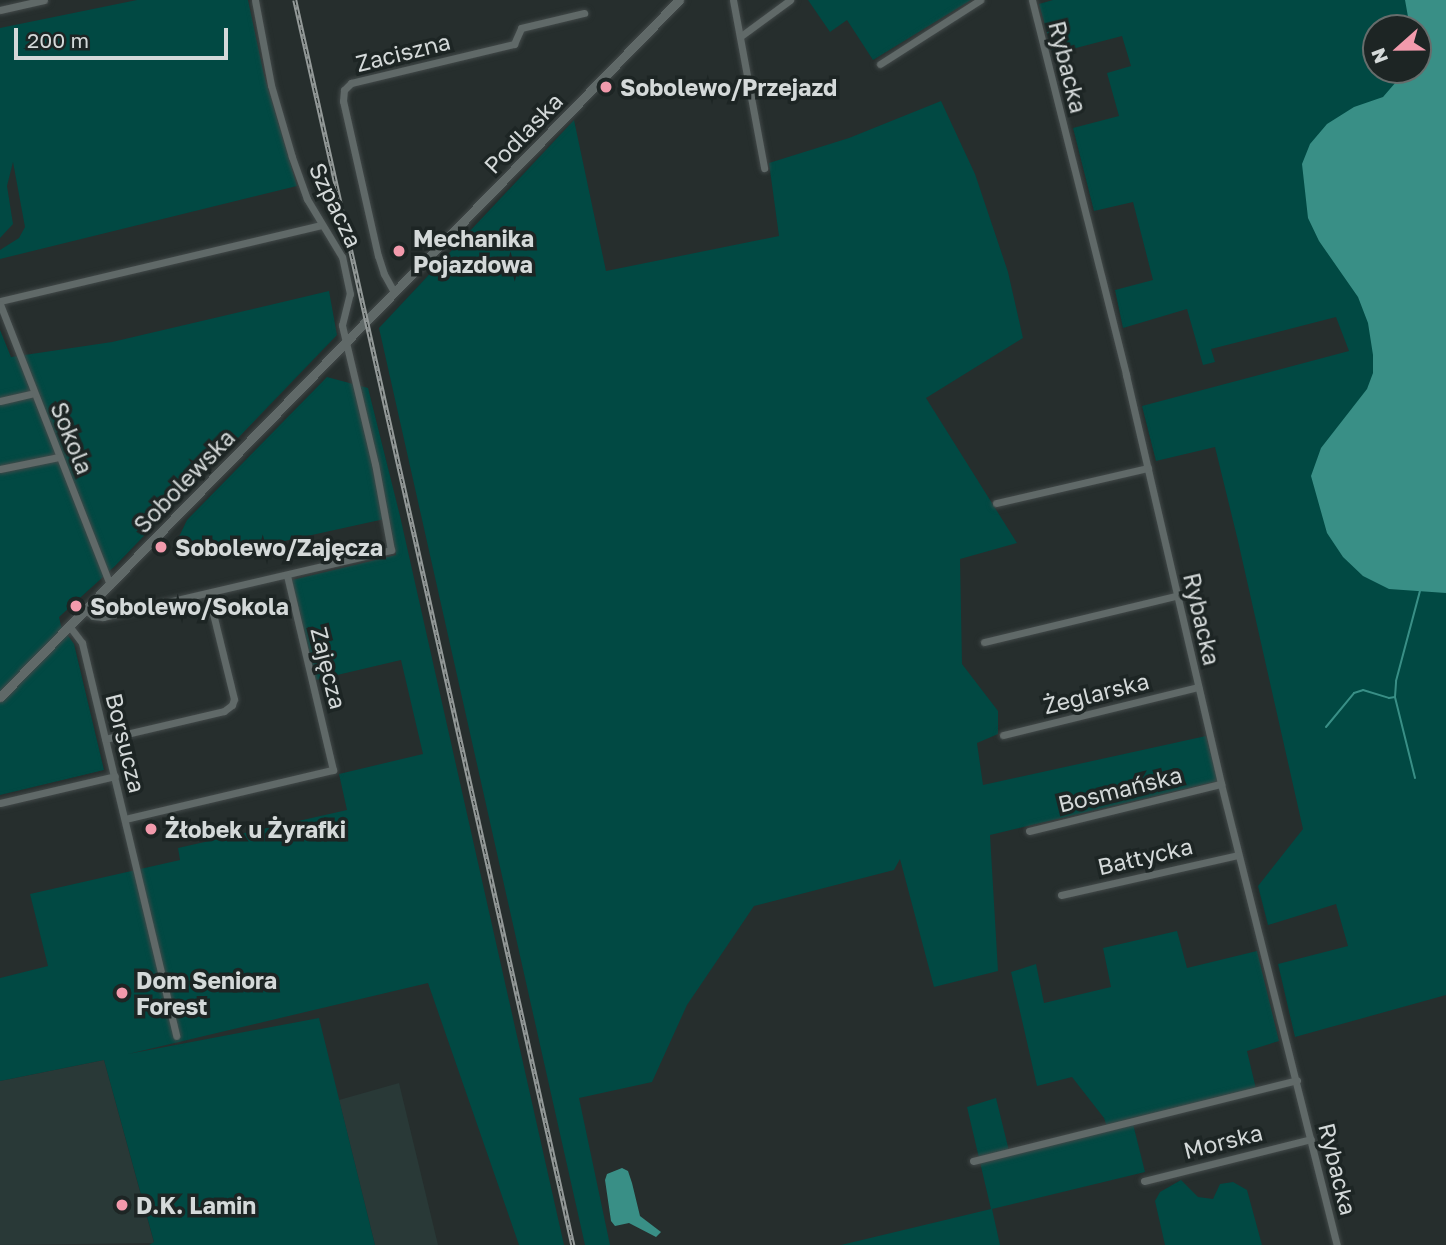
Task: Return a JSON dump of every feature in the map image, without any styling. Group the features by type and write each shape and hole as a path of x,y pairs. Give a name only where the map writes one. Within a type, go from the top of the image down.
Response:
{"street":[{"path":"0,10 44,0"},
{"name":"Szpacza","path":"255,0 271,85 292,157 307,199 342,257 350,294 342,325 348,340 391,551 287,576"},
{"name":"Podlaska","path":"394,292 679,0"},
{"path":"733,0 764,168"},
{"path":"741,36 790,0"},
{"path":"880,64 980,0"},
{"name":"Rybacka","path":"1032,0 1147,468 1238,855 1337,1245"},
{"name":"Zaciszna","path":"394,292 383,274 378,256 343,101 344,90 351,83 514,44 521,28 584,13"},
{"path":"0,302 321,225"},
{"name":"Sobolewska","path":"0,697 394,292"},
{"name":"Sokola","path":"0,302 110,585"},
{"path":"0,401 34,393"},
{"path":"0,469 59,457"},
{"path":"996,503 1147,468"},
{"path":"86,610 93,616 103,617 287,576"},
{"name":"Zajęcza","path":"125,819 333,770 287,576"},
{"path":"105,739 224,711 232,705 234,699 208,593"},
{"path":"984,642 1177,596"},
{"name":"Borsucza","path":"70,627 82,643 176,1037"},
{"name":"Żeglarska","path":"1003,735 1198,687"},
{"path":"0,803 115,776"},
{"name":"Bosmańska","path":"1029,831 1221,784"},
{"name":"Bałtycka","path":"1061,895 1238,855"},
{"path":"973,1160 1297,1080"},
{"name":"Morska","path":"1144,1181 1311,1139"}],"shaded area":[{"path":"137,0 248,0 264,75 297,186 0,259 0,250 19,238 25,227 13,162 7,186 13,224 0,238 0,28"},
{"path":"808,0 971,0 873,60 847,20 830,32"},
{"path":"1053,0 1438,0 1446,569 1446,995 1295,1037 1278,964 1348,946 1336,904 1268,925 1258,886 1303,829 1238,541 1215,447 1156,461 1142,406 1349,351 1336,317 1211,349 1215,362 1203,365 1187,309 1123,328 1115,290 1153,280 1133,202 1094,211 1073,128 1119,116 1107,73 1131,66 1122,36 1053,54 1039,4"},
{"path":"1405,0 1446,0 1446,593 1389,589 1363,576 1343,557 1327,533 1311,476 1321,448 1367,389 1373,373 1373,355 1368,323 1358,297 1319,241 1308,218 1302,164 1310,144 1327,124 1354,107 1383,97 1394,84 1432,84 1432,14 1408,14"},
{"path":"941,101 975,174 1008,272 1023,338 926,398 1017,543 960,559 962,664 998,711 998,734 977,743 983,785 1206,736 1218,781 990,835 998,971 934,987 900,859 894,870 754,906 687,1005 652,1082 579,1098 610,1245 585,1245 379,328 574,120 606,271 779,236 769,163 849,138"},
{"path":"329,291 337,335 115,566 59,617 61,626 74,644 104,770 0,795 0,330 11,357 112,342"},
{"path":"327,377 368,388 400,516 564,1245 519,1245 428,983 128,1054 319,1018 375,1245 149,1245 154,1242 104,1060 0,1081 0,978 48,966 30,894 180,860 178,848 347,810 339,774 423,754 401,660 316,680 292,580 396,555 389,518 217,556 177,541 187,520"},
{"path":"1177,931 1187,968 1257,951 1279,1041 1247,1051 1257,1093 1133,1124 1145,1172 992,1209 1000,1245 841,1245 991,1209 967,1107 996,1098 1010,1155 1108,1130 1104,1118 1072,1077 1037,1086 1011,972 1036,964 1044,1003 1111,987 1103,948"},
{"path":"104,1060 154,1243 0,1245 0,1081"},
{"path":"399,1083 438,1245 375,1245 339,1100"},
{"path":"622,1168 628,1171 640,1216 661,1232 656,1237 629,1223 615,1226 611,1221 605,1180 607,1174"},
{"path":"1181,1180 1198,1197 1213,1199 1220,1184 1233,1182 1247,1190 1262,1245 1165,1245 1155,1201 1160,1192"}],"waterway":[{"path":"1415,778 1395,697 1396,681 1420,591"},
{"path":"1326,727 1354,693 1363,690 1389,698 1395,697"}],"railway":[{"path":"295,0 573,1245"}],"place":[{"name":"Sobolewo/Przejazd","path":"606,87"},
{"name":"Mechanika Pojazdowa","path":"399,251"},
{"name":"Sobolewo/Zajęcza","path":"161,547"},
{"name":"Sobolewo/Sokola","path":"76,606"},
{"name":"Żłobek u Żyrafki","path":"151,829"},
{"name":"Dom Seniora Forest","path":"122,993"},
{"name":"D.K. Lamin","path":"122,1205"}]}
